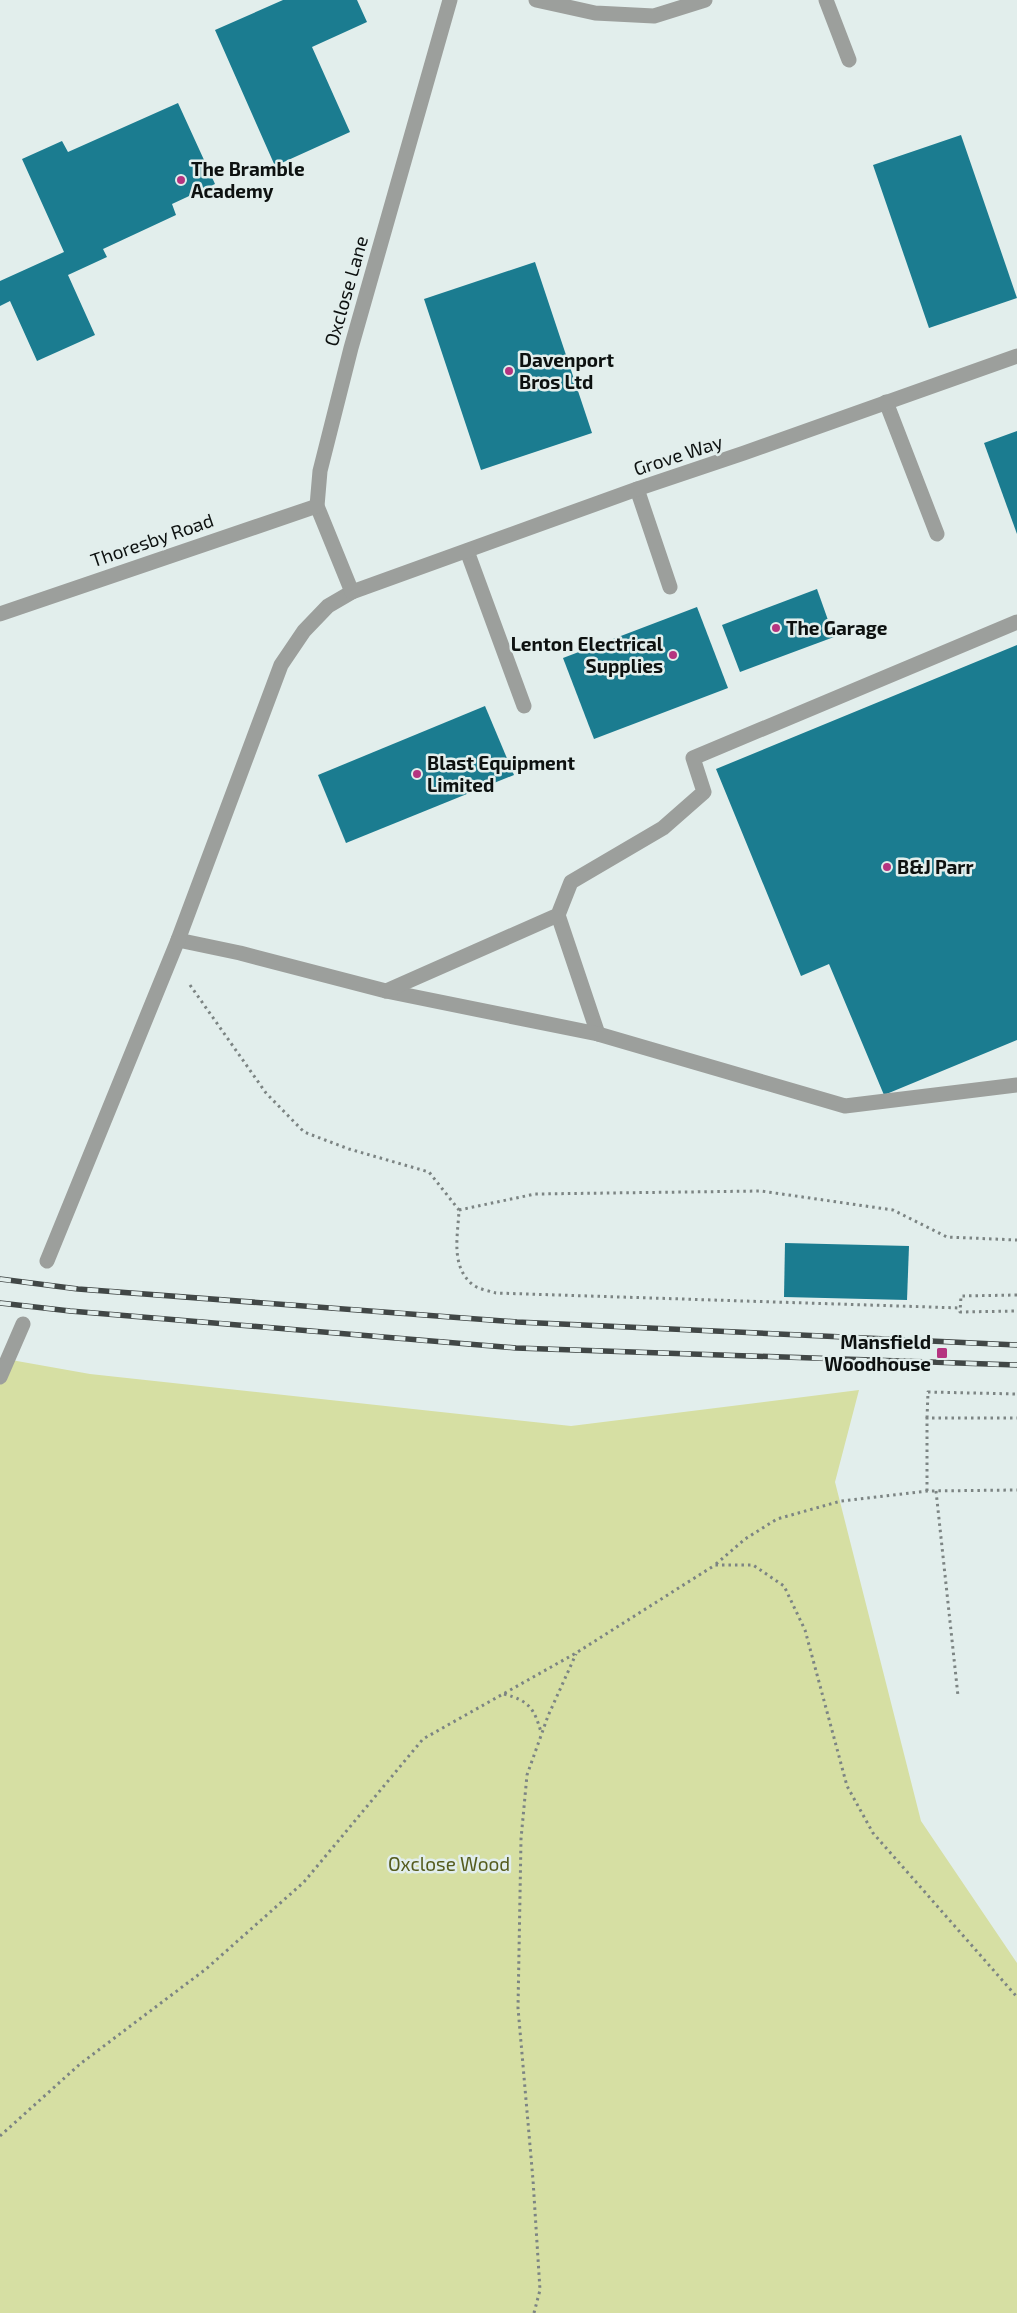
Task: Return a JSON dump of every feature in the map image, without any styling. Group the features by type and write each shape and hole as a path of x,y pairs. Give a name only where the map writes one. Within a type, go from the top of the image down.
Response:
{"street":[{"name":"Oxclose Lane","path":"352,592 317,506 320,471 351,348 450,0"},
{"path":"536,0 595,13 654,16 705,0"},
{"path":"826,0 848,60"},
{"name":"Grove Way","path":"47,1261 171,959 281,665 304,631 328,606 352,592 637,489 737,456 1017,356"},
{"path":"886,402 937,534"},
{"path":"637,489 670,587"},
{"name":"Thoresby Road","path":"0,614 246,528 317,506"},
{"path":"467,551 524,706"},
{"path":"598,1034 558,914 571,882 663,828 704,792 693,758 1017,622"},
{"path":"386,991 558,914"},
{"path":"178,940 240,953 386,991 598,1034 845,1106 1017,1085"},
{"path":"0,1377 23,1324"}],"path":[{"path":"171,959 266,1093 304,1132 349,1150 430,1172 459,1210 456,1256 463,1272 474,1286 496,1293 961,1308"},
{"path":"459,1210 535,1194 761,1191 893,1210 947,1237 1017,1240"},
{"path":"1017,1295 961,1296 960,1312 1017,1312"},
{"path":"927,1491 928,1392 1017,1394"},
{"path":"927,1418 1017,1418"},
{"path":"0,2136 80,2064 206,1969 304,1882 423,1739 576,1654 715,1564 745,1539 777,1519 840,1501 927,1491 1017,1490"},
{"path":"936,1491 958,1696"},
{"path":"715,1564 753,1565 784,1586 804,1630 847,1786 873,1833 1017,1997"},
{"path":"534,2313 540,2290 533,2180 518,2008 521,1839 527,1775 542,1733 576,1654"},
{"path":"504,1694 520,1698 529,1705 537,1718 542,1733"}],"green space":[{"name":"Oxclose Wood","path":"0,1358 90,1374 571,1426 859,1390 835,1482 921,1821 1017,1963 1017,2313 0,2313"}],"building":[{"path":"283,0 357,0 367,22 312,47 350,132 275,166 215,30"},
{"path":"178,103 215,184 172,204 176,215 103,249 107,257 68,275 95,335 37,361 10,301 0,306 0,281 64,252 22,159 62,141 68,152"},
{"path":"961,135 1017,298 929,328 873,165"},
{"path":"535,262 592,433 481,470 424,299"},
{"path":"1017,431 1017,534 984,443"},
{"path":"817,589 834,637 740,672 722,625"},
{"path":"697,607 728,688 594,739 563,658"},
{"name":"B&J Parr","path":"1017,645 1017,1040 884,1095 829,964 801,976 716,769"},
{"path":"485,706 514,775 346,843 318,775"},
{"path":"785,1243 909,1246 907,1300 784,1297"}],"railway":[{"path":"0,1279 78,1289 517,1322 1017,1345"},
{"path":"0,1303 70,1311 516,1348 1017,1365"}],"place":[{"name":"The Bramble Academy","path":"181,180"},
{"name":"Davenport Bros Ltd","path":"509,371"},
{"name":"The Garage","path":"776,628"},
{"name":"Lenton Electrical Supplies","path":"673,655"},
{"name":"Blast Equipment Limited","path":"417,774"},
{"name":"B&J Parr","path":"887,867"},
{"name":"Mansfield Woodhouse","path":"942,1353"}]}
